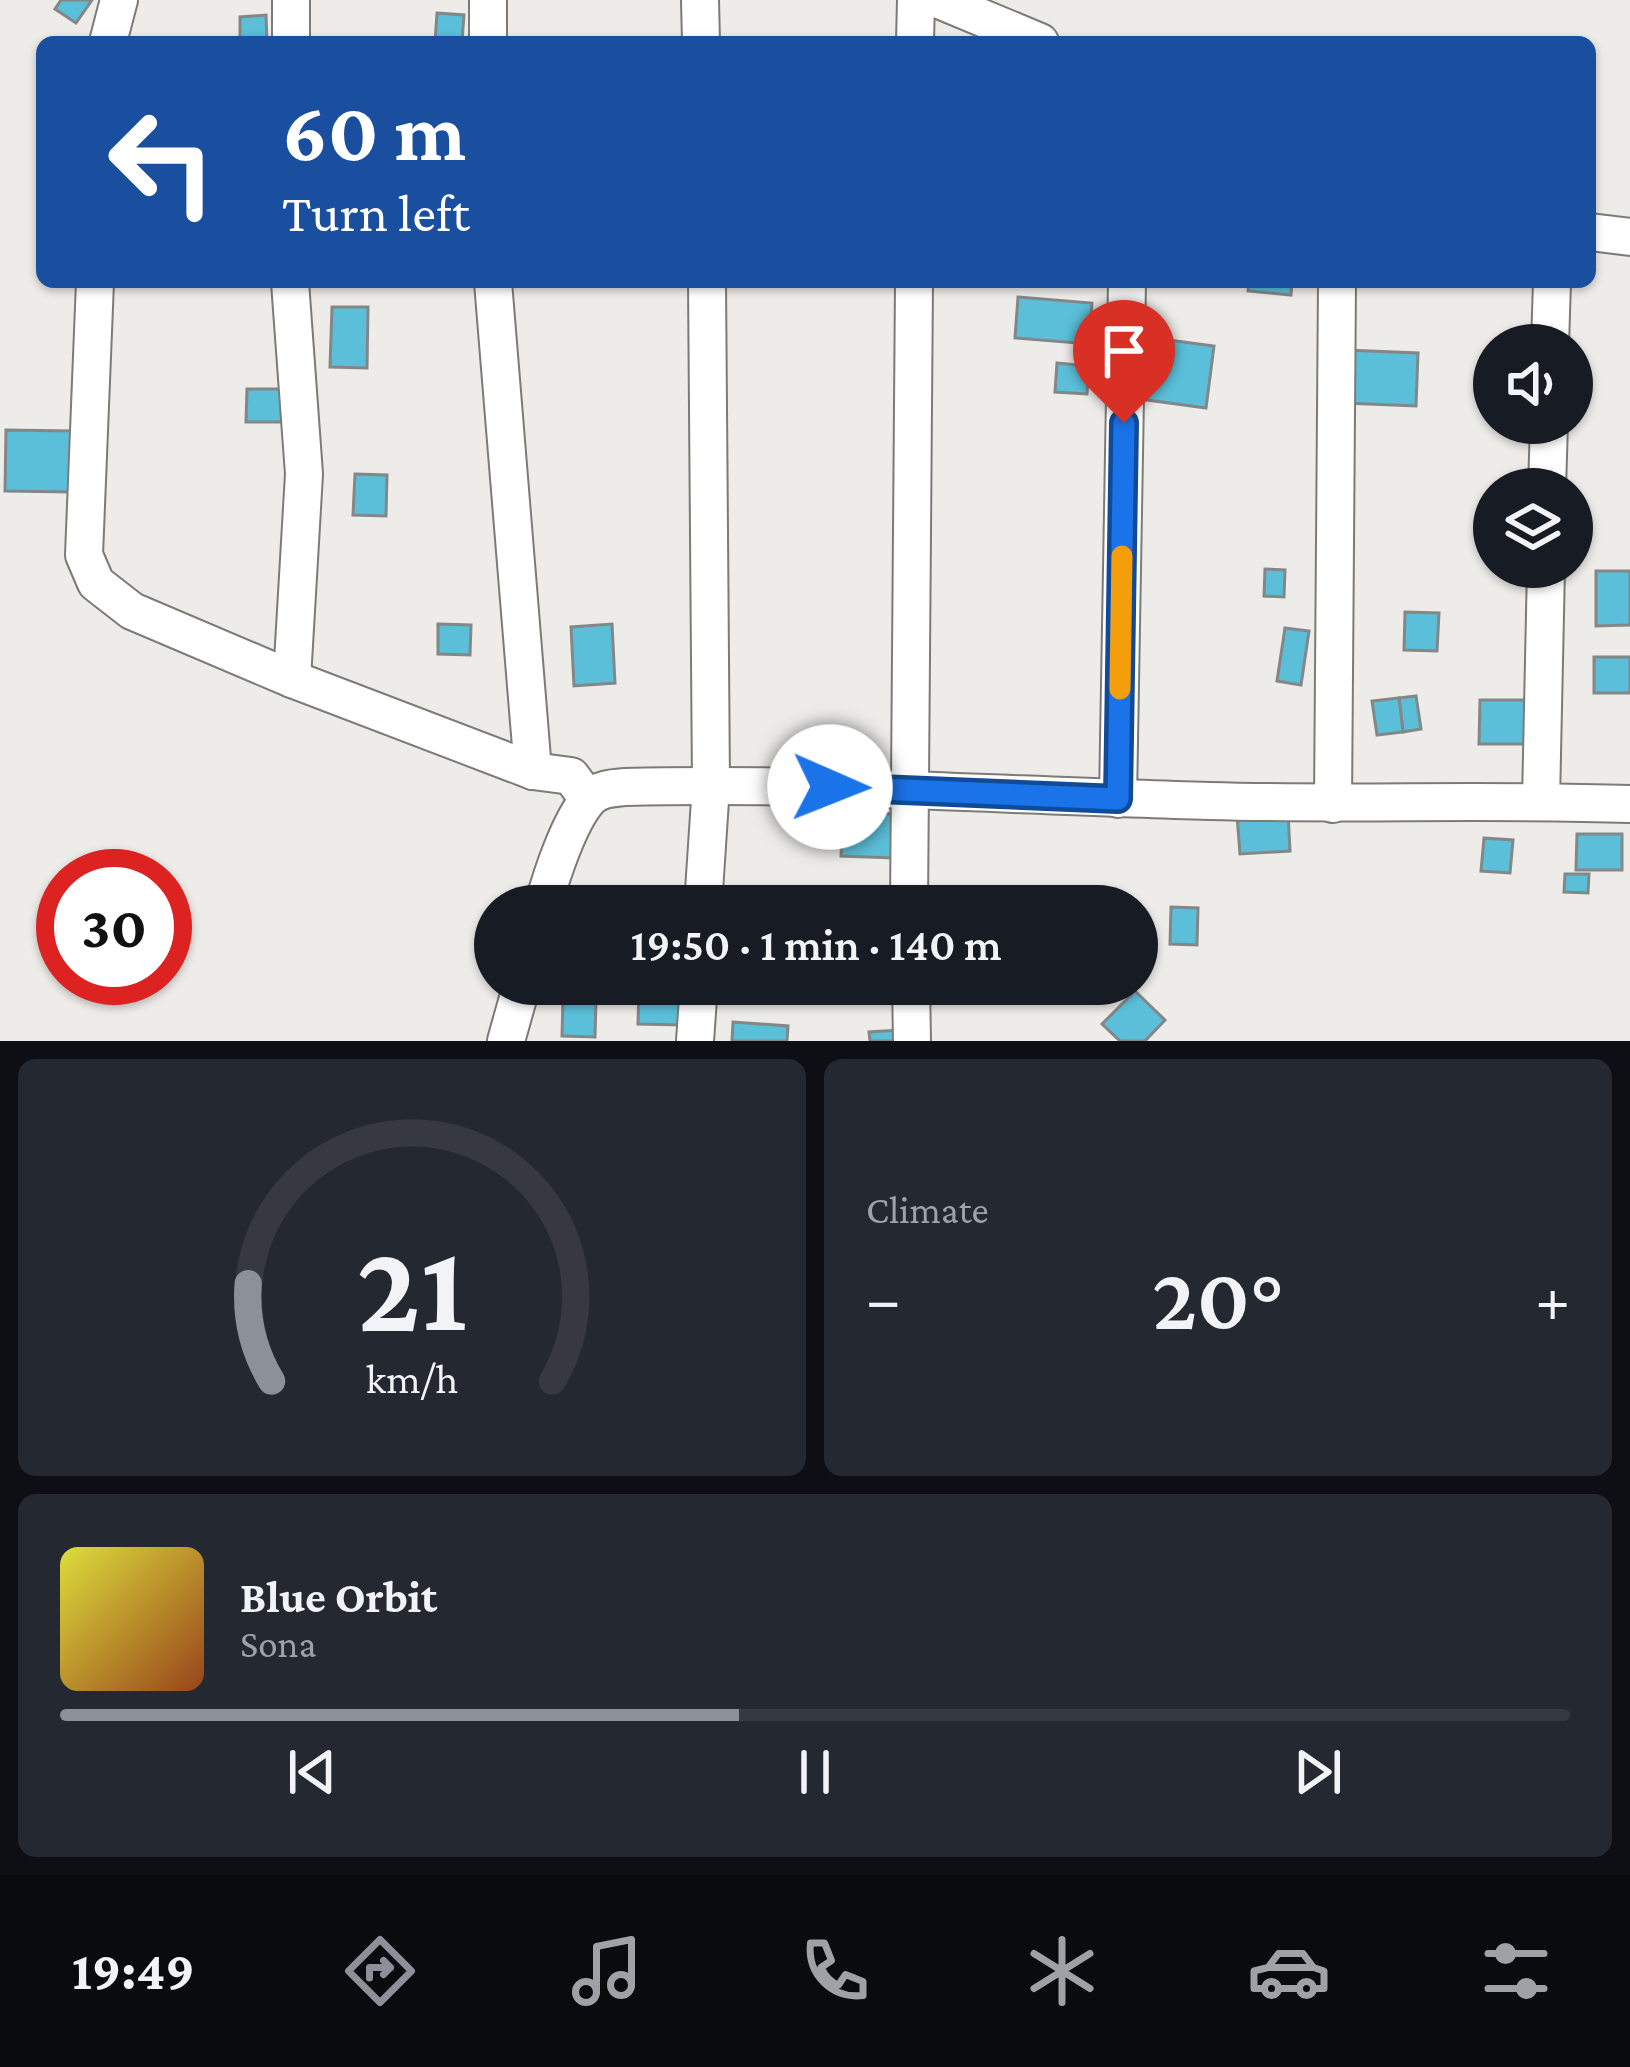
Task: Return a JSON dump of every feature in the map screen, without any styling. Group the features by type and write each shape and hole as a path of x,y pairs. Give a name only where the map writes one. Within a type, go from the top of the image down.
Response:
{"street":[{"path":"109,36 118,0"},
{"path":"291,0 291,36"},
{"path":"488,0 488,36"},
{"path":"700,0 701,36"},
{"path":"915,36 916,0"},
{"path":"939,0 1026,36"},
{"path":"1596,233 1630,237"},
{"path":"95,288 84,555 96,583 132,611 292,679 533,771 571,776 589,800"},
{"path":"290,288 304,474 292,679"},
{"path":"493,288 533,771"},
{"path":"704,885 711,785 707,288"},
{"path":"909,885 914,288"},
{"path":"1118,799 1126,288"},
{"path":"1333,804 1337,288"},
{"path":"1551,324 1552,288"},
{"path":"1541,801 1546,588"},
{"path":"548,885 589,800 602,790 625,787 909,788 1333,804 1630,804"},
{"path":"506,1041 516,1005"},
{"path":"695,1041 698,1005"},
{"path":"911,1005 912,1041"}],"building":[{"path":"61,0 92,0 76,23 55,9"},
{"path":"437,13 464,15 462,36 435,36"},
{"path":"266,15 267,36 240,36 240,17"},
{"path":"1248,288 1292,288 1291,295"},
{"path":"1018,297 1092,303 1089,344 1015,338"},
{"path":"332,307 368,307 367,368 330,367"},
{"path":"1146,337 1214,346 1206,408 1139,399"},
{"path":"1346,350 1418,353 1416,406 1344,403"},
{"path":"1057,363 1089,366 1087,394 1055,392"},
{"path":"247,389 286,389 286,422 246,422"},
{"path":"6,430 72,431 71,492 5,491"},
{"path":"355,474 387,475 386,516 353,515"},
{"path":"1265,569 1285,570 1284,597 1264,596"},
{"path":"1596,571 1630,571 1630,625 1596,626"},
{"path":"1405,612 1439,613 1437,651 1404,650"},
{"path":"438,624 471,625 470,655 438,654"},
{"path":"612,624 615,683 574,686 571,627"},
{"path":"1285,628 1309,631 1301,685 1277,681"},
{"path":"1594,657 1630,657 1630,693 1594,693"},
{"path":"1416,696 1421,729 1403,732 1399,698"},
{"path":"1399,698 1403,732 1377,735 1372,701"},
{"path":"1480,700 1532,700 1532,744 1479,744"},
{"path":"843,812 895,814 893,858 841,856"},
{"path":"1288,812 1290,851 1240,854 1237,815"},
{"path":"1577,834 1622,834 1622,870 1576,870"},
{"path":"1484,838 1513,840 1510,873 1481,871"},
{"path":"1565,874 1589,874 1588,893 1564,892"},
{"path":"1171,907 1198,908 1197,945 1170,944"},
{"path":"563,1005 596,1005 595,1037 562,1036"},
{"path":"638,1005 684,1005 683,1025 638,1024"},
{"path":"1121,1005 1149,1005 1165,1020 1145,1041 1120,1041 1102,1024"},
{"path":"733,1022 788,1026 787,1041 732,1041"},
{"path":"899,1030 900,1041 870,1041 869,1032"}],"slow traffic":[{"path":"1120,689 1122,556"}],"route":[{"path":"830,787 1118,799 1124,423"}]}
